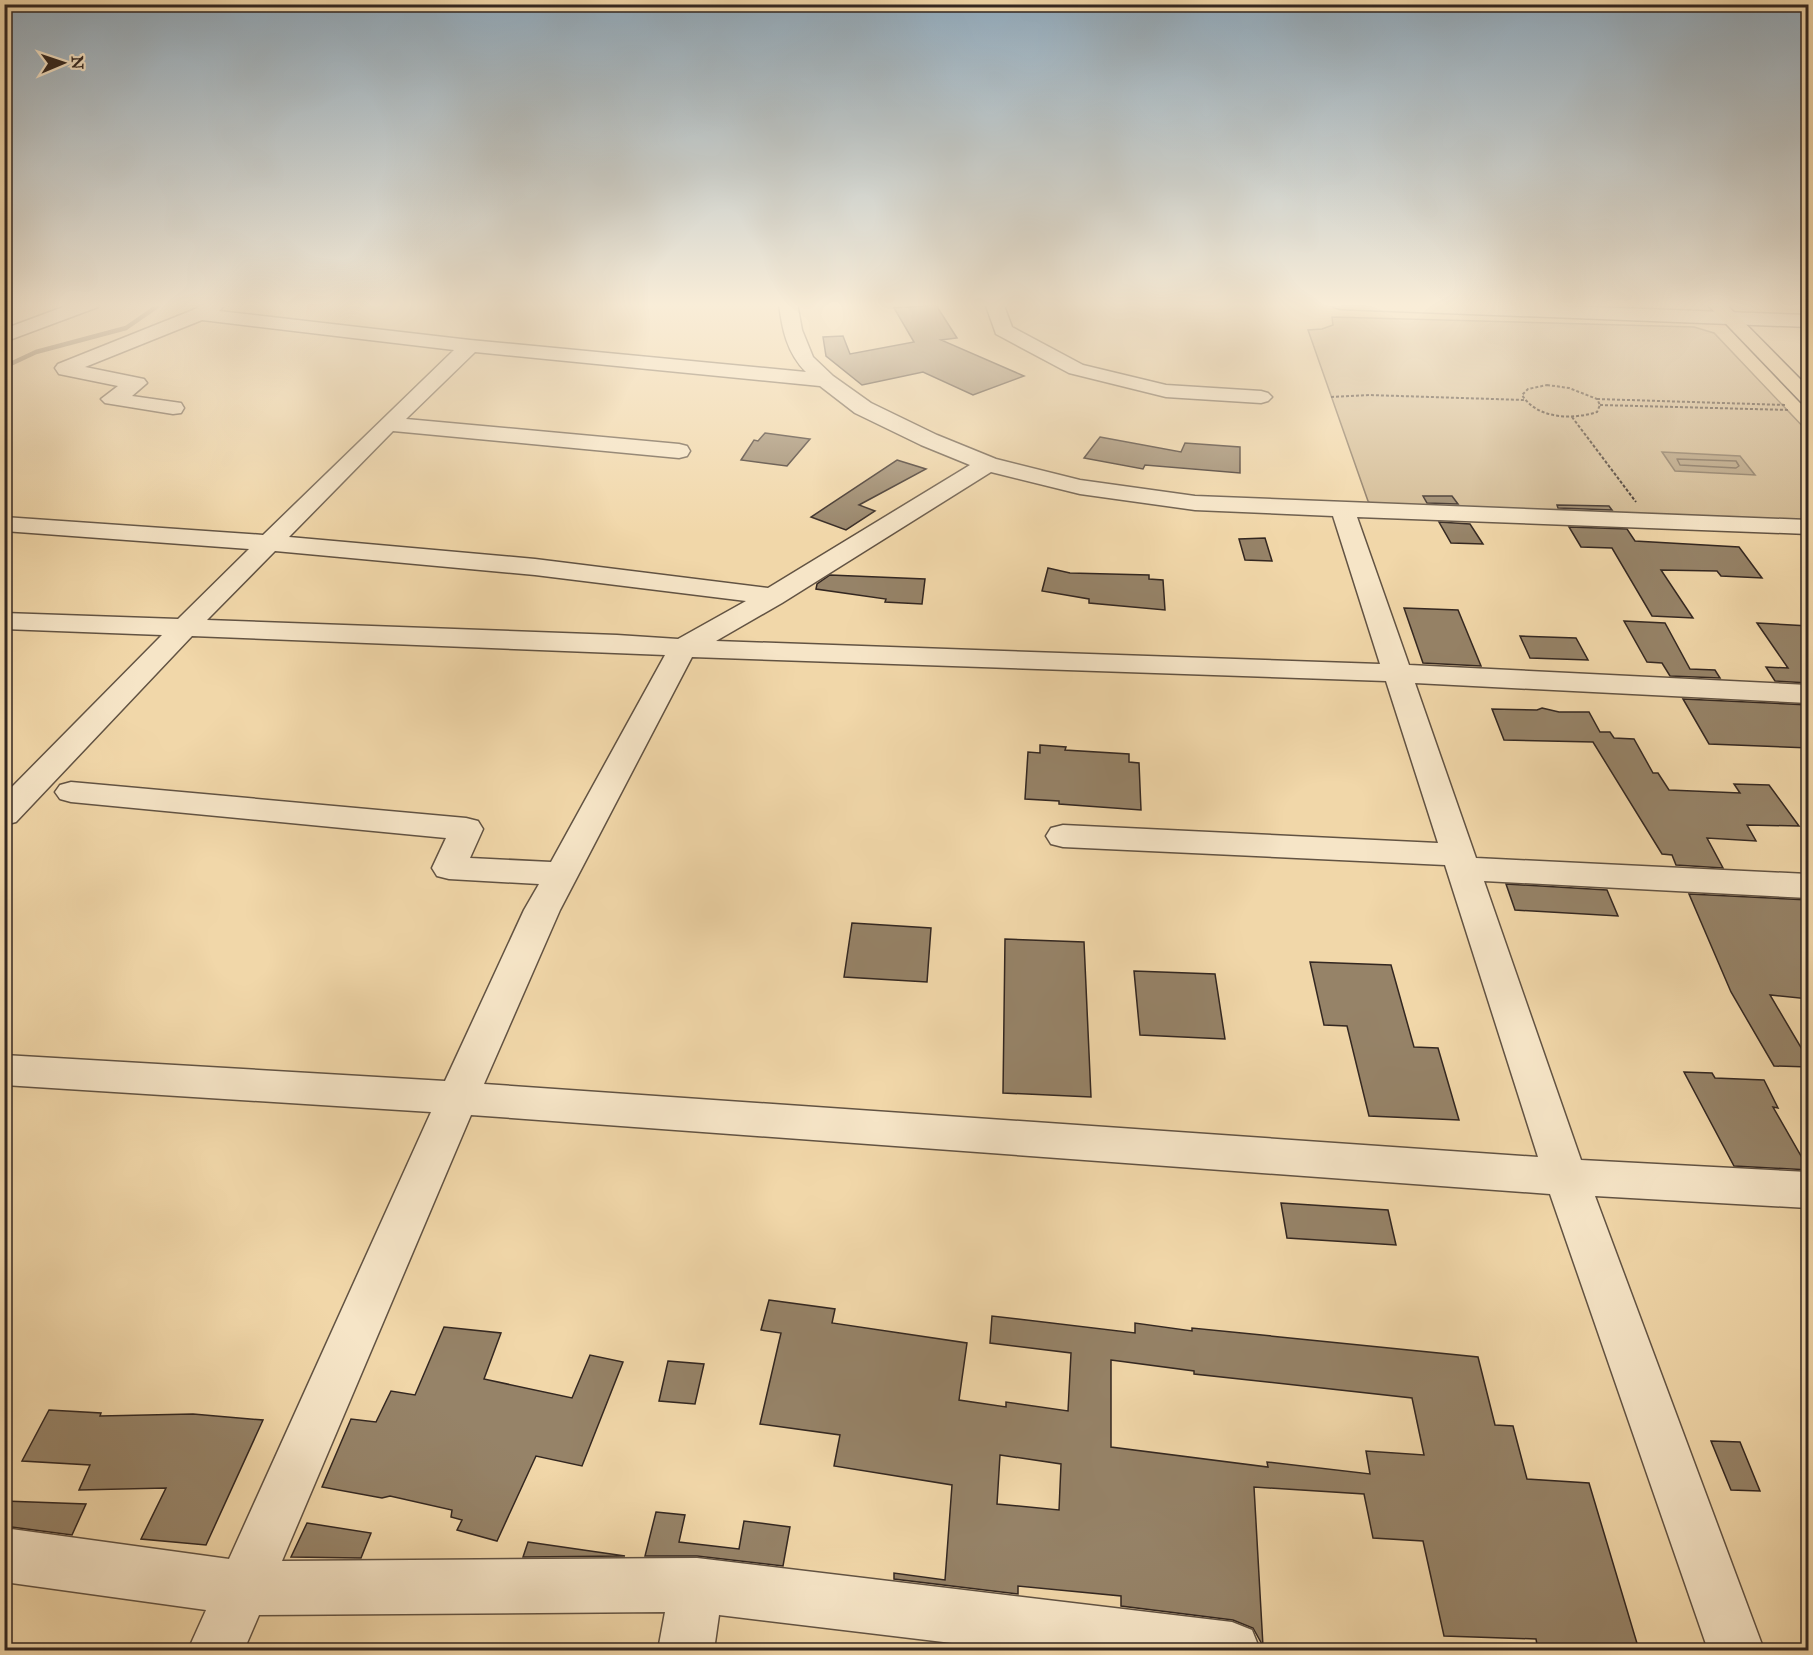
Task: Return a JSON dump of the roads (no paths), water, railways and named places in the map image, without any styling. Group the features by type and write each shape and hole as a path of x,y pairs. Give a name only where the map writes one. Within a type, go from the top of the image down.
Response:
{"highway":[{"path":"1785,380 1801,404"}],"street":[{"path":"122,380 137,383 112,399 173,408"},
{"path":"4,815 186,626 434,380"},
{"path":"826,380 863,408 929,440 987,464 1080,487 1195,503 1809,527"},
{"path":"1122,380 1166,391 1261,397"},
{"path":"388,424 679,451"},
{"path":"216,1650 542,910 683,648 773,597 987,464"},
{"path":"1343,510 1566,1177 1736,1650"},
{"path":"4,524 270,543 535,567 773,597"},
{"path":"4,621 1398,673 1809,694"},
{"path":"4,781 35,784"},
{"path":"70,792 466,829 449,868 562,874"},
{"path":"1063,836 1809,886"},
{"path":"4,1070 458,1098 1566,1177 1809,1190"},
{"path":"4,1555 243,1588 697,1586 1232,1650"},
{"path":"686,1650 697,1586"}],"water":[{"path":"1662,452 1740,456 1755,475 1675,471"}]}
